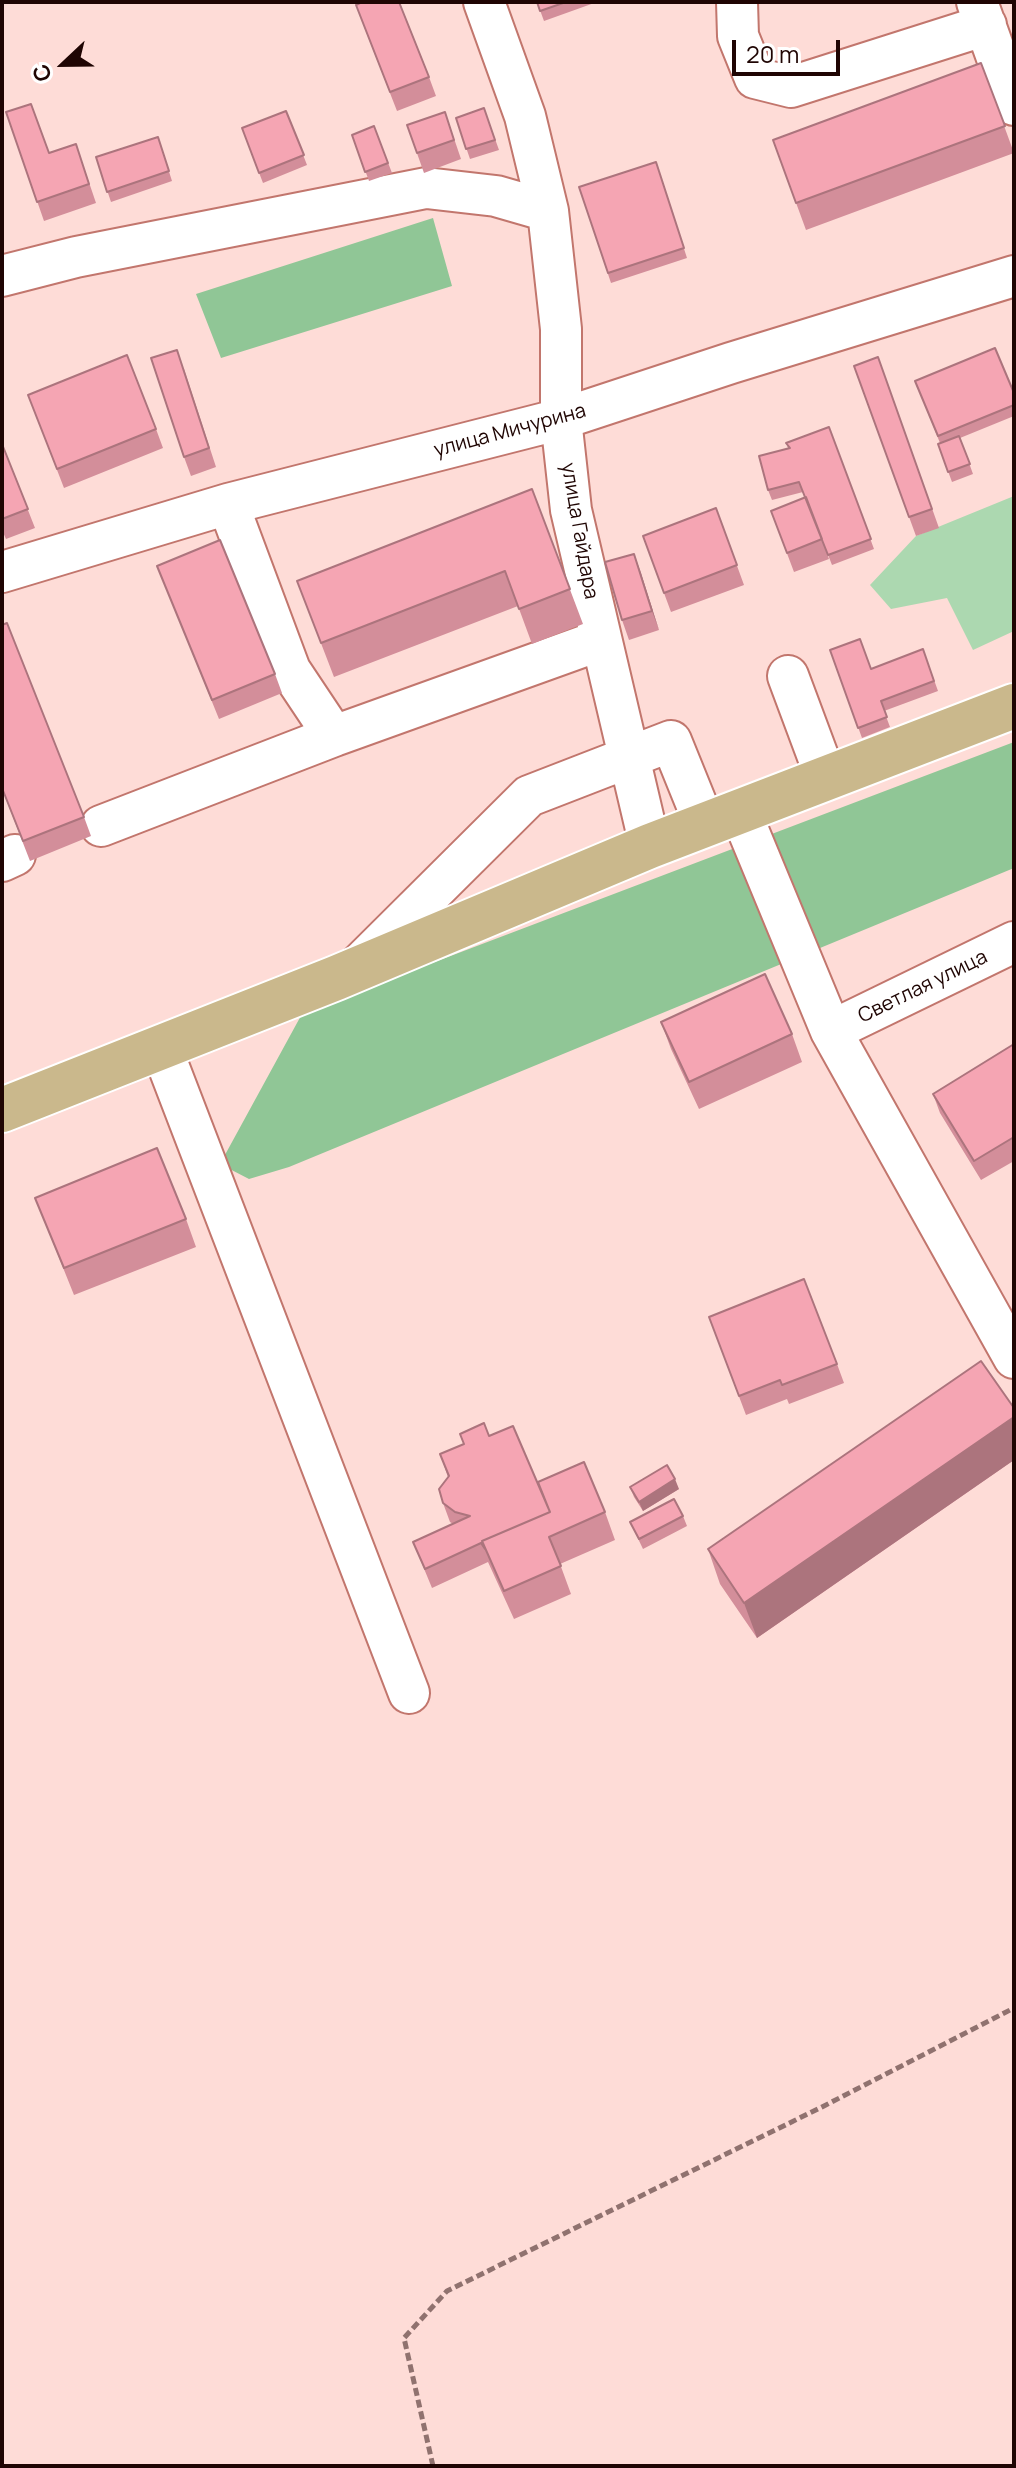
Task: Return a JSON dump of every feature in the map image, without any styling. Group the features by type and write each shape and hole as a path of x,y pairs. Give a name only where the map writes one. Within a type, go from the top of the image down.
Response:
{"main road":[{"path":"2,1110 353,970 650,846 1014,706"}],"street":[{"name":"улица Гайдара","path":"484,2 525,116 548,211 561,329 561,419 571,510 650,846"},
{"path":"737,2 738,36 755,78 791,87 982,14 1014,105"},
{"path":"2,276 76,257 426,188 496,196 548,211"},
{"name":"улица Мичурина","path":"2,572 228,504 561,419 1014,276"},
{"path":"228,504 290,670 334,736"},
{"path":"101,826 334,736 601,640"},
{"path":"788,676 826,778"},
{"path":"353,970 529,796 671,741 722,818 831,1031 1014,1358"},
{"name":"Светлая улица","path":"831,1031 1014,942"},
{"path":"161,1047 409,1693"}],"path":[{"path":"433,2466 404,2338 447,2291 822,2107 1014,2008"}],"green space":[{"path":"433,218 452,286 221,358 196,294"},
{"path":"1014,496 1014,631 973,650 947,598 891,609 870,585 916,536"},
{"path":"1014,742 1014,868 289,1167 249,1179 220,1164 303,1012"}],"building":[{"path":"362,2 399,2 429,77 390,92 356,5"},
{"path":"537,2 566,2 540,11"},
{"path":"981,63 1005,126 796,203 773,140"},
{"path":"31,104 49,153 76,144 89,184 37,202 6,112"},
{"path":"484,108 495,140 466,149 456,118"},
{"path":"286,111 304,155 259,173 242,128"},
{"path":"445,112 454,140 417,153 407,125"},
{"path":"374,126 388,163 365,172 352,135"},
{"path":"158,137 169,171 107,192 96,157"},
{"path":"656,162 684,248 608,273 579,187"},
{"path":"995,348 1014,393 1014,405 938,436 915,381"},
{"path":"177,350 209,448 184,457 151,358"},
{"path":"127,355 156,429 57,469 28,395"},
{"path":"878,357 932,509 909,517 854,366"},
{"path":"829,427 871,539 828,555 799,482 768,490 759,456 790,448 786,443"},
{"path":"959,436 970,464 948,472 938,444"},
{"path":"2,444 28,509 2,519"},
{"path":"532,489 570,589 519,609 505,571 321,643 297,581"},
{"path":"806,497 822,539 787,553 771,511"},
{"path":"716,508 737,565 664,593 643,536"},
{"path":"220,540 275,674 212,700 157,566"},
{"path":"634,554 652,611 622,620 605,562"},
{"path":"7,623 84,817 23,841 2,788 2,625"},
{"path":"860,639 871,669 923,649 934,681 881,701 887,717 858,728 830,650"},
{"path":"765,974 792,1034 689,1082 661,1022"},
{"path":"1014,1044 1014,1137 974,1161 933,1094"},
{"path":"157,1148 186,1219 64,1268 35,1198"},
{"path":"804,1279 837,1364 782,1385 780,1380 739,1396 709,1317"},
{"path":"981,1361 1014,1408 1014,1417 744,1603 708,1549"},
{"path":"484,1423 489,1436 513,1426 550,1512 482,1541 485,1549 481,1543 425,1569 413,1542 470,1516 455,1512 443,1503 439,1489 449,1476 440,1454 464,1444 460,1434"},
{"path":"584,1462 605,1512 549,1537 561,1566 504,1591 482,1541 550,1512 538,1482"},
{"path":"667,1465 675,1479 639,1502 630,1487"},
{"path":"674,1499 683,1516 639,1539 630,1522"}]}
